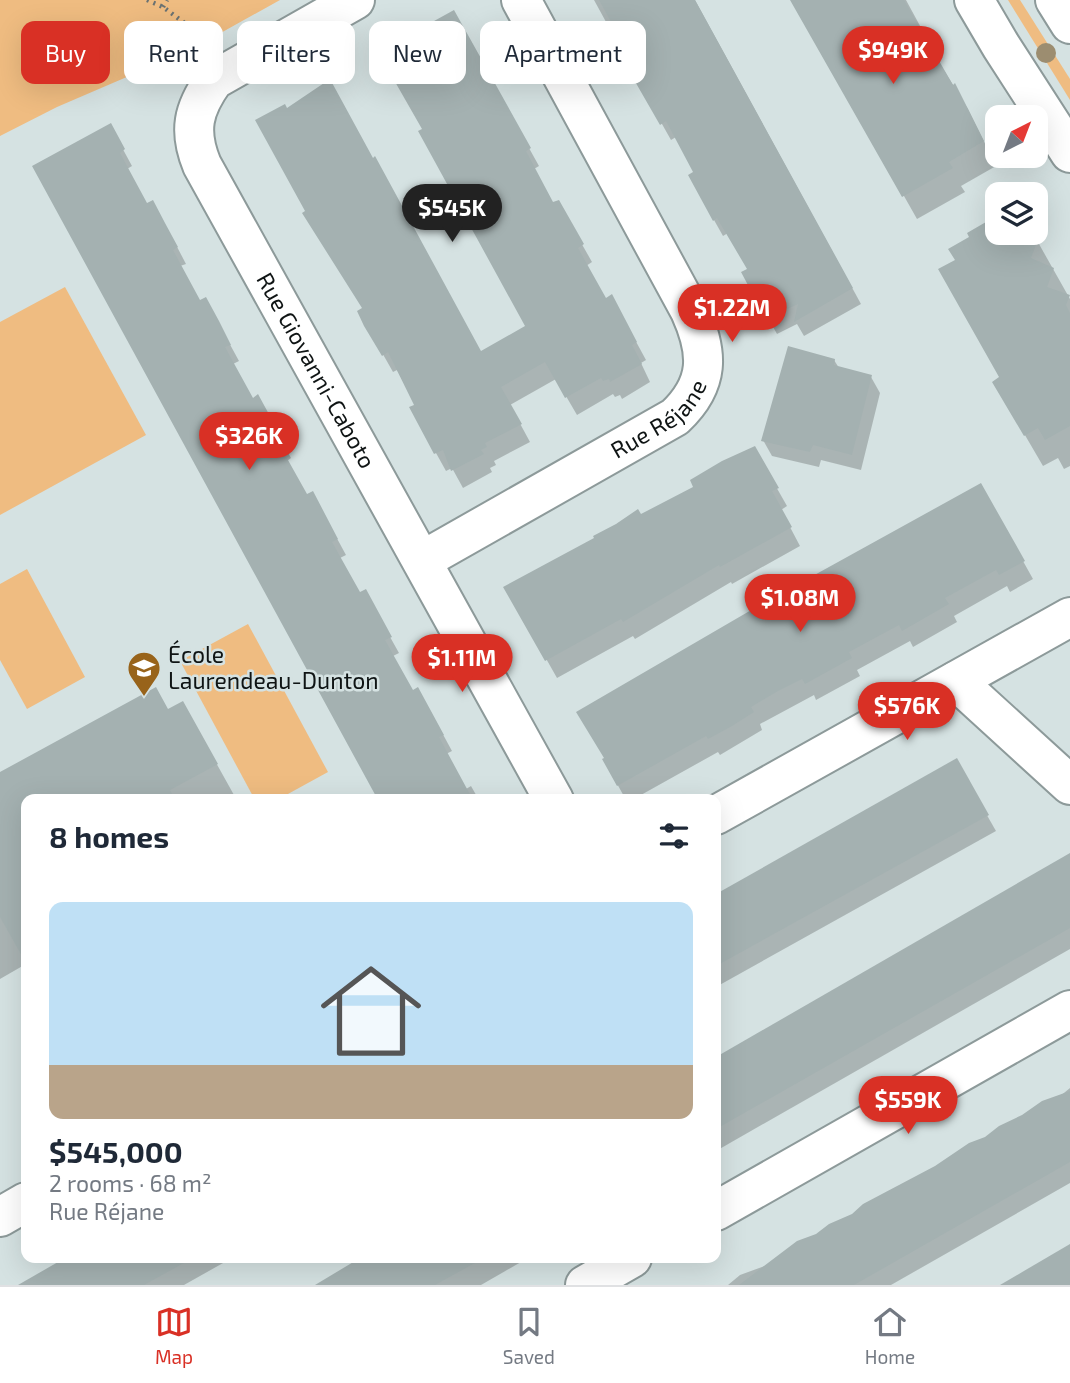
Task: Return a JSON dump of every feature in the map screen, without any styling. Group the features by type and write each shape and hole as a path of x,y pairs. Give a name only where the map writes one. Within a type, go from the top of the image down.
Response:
{"street":[{"name":"Rue Giovanni-Caboto","path":"317,21 355,0"},
{"name":"Rue Réjane","path":"423,560 675,417 699,389 704,370 699,332 690,311 521,0"},
{"path":"974,0 1001,47 1070,152"},
{"path":"1055,0 1070,24"},
{"name":"Rue Giovanni-Caboto","path":"237,66 214,80 196,111 195,146 202,165 551,794"},
{"path":"721,812 1070,617"},
{"path":"956,681 1070,785"},
{"path":"721,1208 1070,1010"},
{"path":"0,1217 21,1205"},
{"path":"585,1285 623,1263"}],"path":[{"path":"147,0 163,6 191,26 237,66"},
{"path":"163,6 167,0"}],"shaded area":[{"path":"0,0 280,0 242,21 237,21 237,24 223,32 223,21 124,21 124,78 57,107 0,136"},
{"path":"1008,0 1020,0 1070,79 1070,100"},
{"path":"65,287 146,435 0,515 0,322"},
{"path":"27,569 85,677 27,709 0,660 0,584"},
{"path":"248,624 328,772 288,794 252,794 180,661"}],"building":[{"path":"599,0 695,0 853,288 794,322 798,304 766,319 741,272 747,269 717,218 713,221 688,175 693,172 666,121 660,125 636,84 646,84 646,21 611,21"},
{"path":"790,0 904,0 953,85 955,83 984,141 949,162 953,168 902,197"},
{"path":"454,10 460,21 434,21"},
{"path":"466,32 480,57 480,84 495,84 531,148 526,151 553,202 559,200 584,244 578,248 606,298 612,294 637,342 632,345 642,364 610,382 609,379 603,381 601,378 565,398 545,362 501,387 522,424 485,443 487,447 481,450 484,454 451,471 443,450 434,454 409,407 414,405 388,352 382,356 364,326 357,311 362,308 302,213 305,211 255,120 285,104 287,108 323,84 333,84 481,351 525,326 418,131 422,129 396,84 466,84"},
{"path":"111,123 125,149 120,153 147,203 153,200 178,247 173,250 200,300 206,297 231,345 225,347 253,398 258,394 284,442 279,444 307,494 313,491 338,539 332,542 360,592 366,589 392,637 385,640 413,690 418,687 444,735 439,737 470,794 375,794 32,166"},
{"path":"985,223 985,245 1036,245 1031,258 1054,268 1047,287 1070,295 1066,305 1070,313 1070,426 1045,440 1038,428 1024,436 992,382 999,377 938,269 955,260 948,249 969,237 967,233"},
{"path":"788,346 835,359 834,365 872,375 852,455 813,445 810,452 761,441"},
{"path":"755,446 779,488 772,491 792,527 720,567 719,565 623,622 621,619 545,661 503,587 594,538 593,536 638,509 641,514 693,487 690,480"},
{"path":"981,483 1025,561 999,575 996,570 945,598 949,604 902,631 899,625 849,652 852,658 805,684 802,679 778,691 751,707 754,712 732,726 708,739 706,736 617,786 602,759 604,758 576,712 753,609"},
{"path":"156,687 168,709 183,701 218,764 170,790 172,794 21,794 21,954 0,917 0,772"},
{"path":"957,758 989,815 721,963 721,891"},
{"path":"1070,853 1070,928 721,1126 721,1054"},
{"path":"1070,1091 1070,1162 854,1285 739,1285 797,1241 852,1214 863,1204 935,1166 1042,1101"},
{"path":"1070,1244 1070,1285 1000,1285"},
{"path":"56,1263 184,1263 144,1285 18,1285"},
{"path":"352,1263 475,1263 435,1285 315,1285"}],"place":[{"name":"École Laurendeau-Dunton","path":"144,698"}]}
